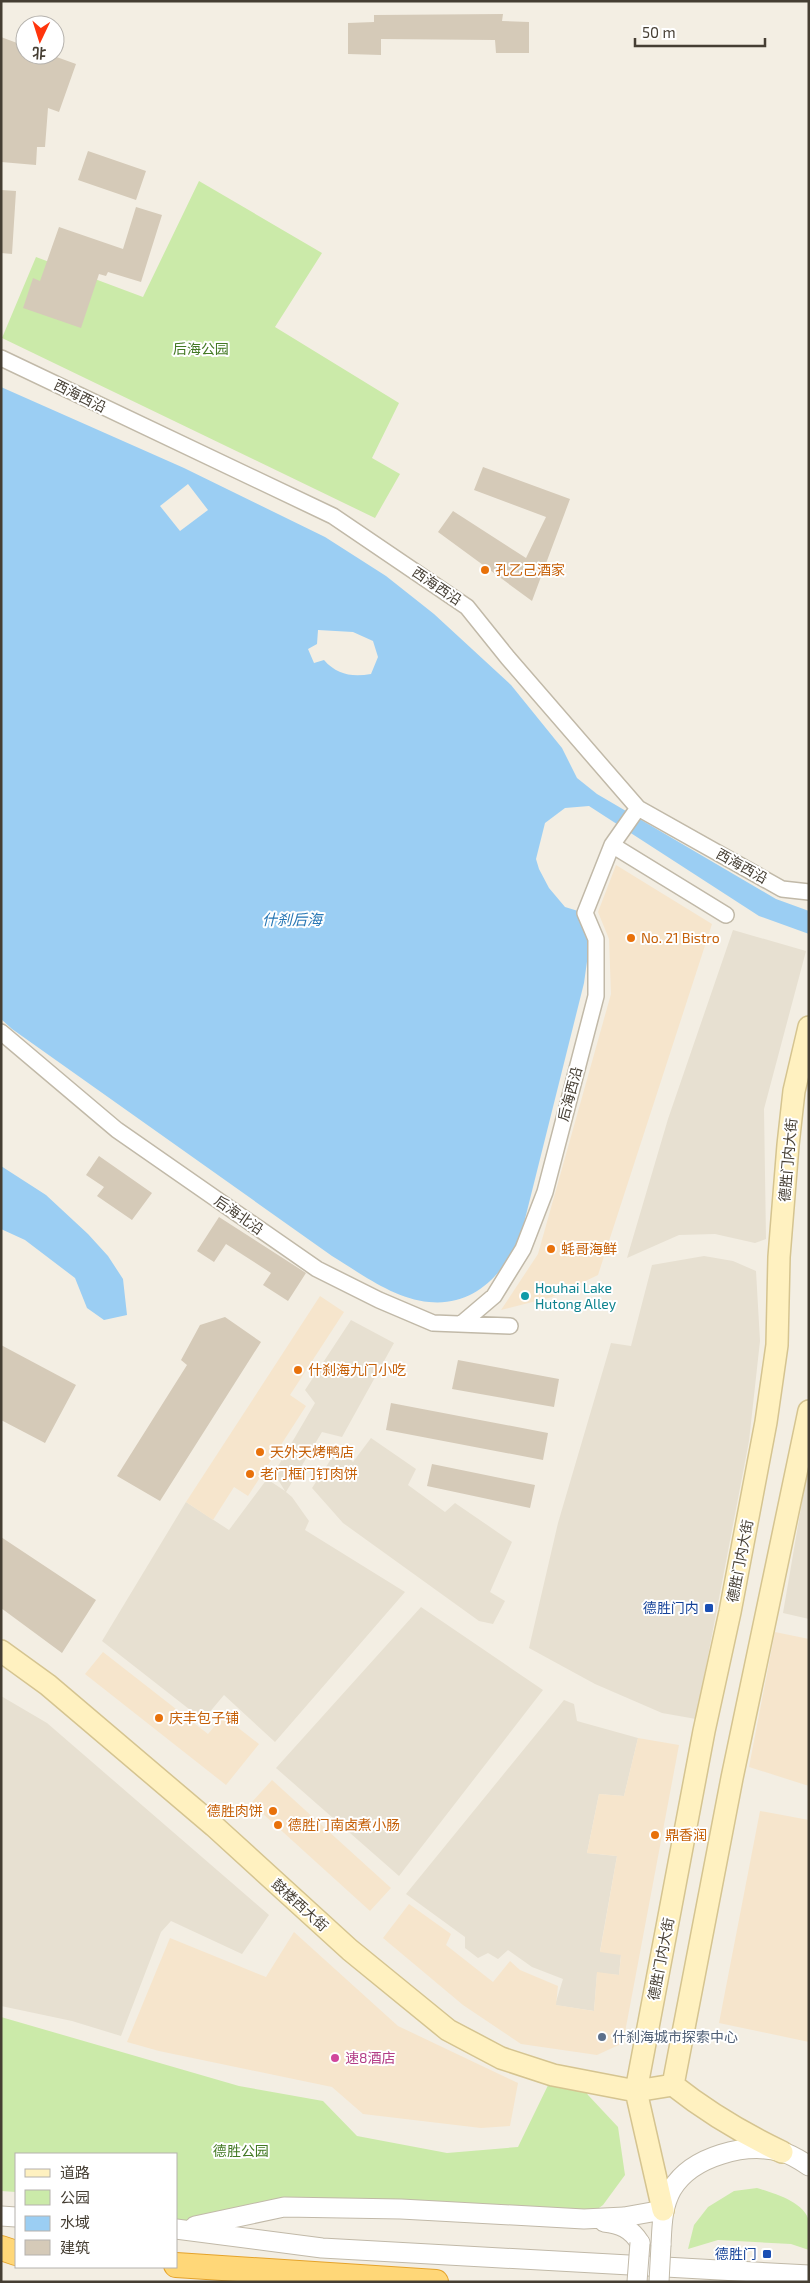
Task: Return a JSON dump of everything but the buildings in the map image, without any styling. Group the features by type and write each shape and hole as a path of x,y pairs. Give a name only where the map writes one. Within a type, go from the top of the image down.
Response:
{"highway":[{"path":"1,2248 15,2254"},
{"path":"1,2254 15,2254"},
{"path":"178,2265 436,2282"}],"main road":[{"name":"德胜门内大街","path":"636,2091 704,1731 730,1612 766,1422 777,1345 779,1257 788,1145 794,1091 809,1028"},
{"path":"673,2085 732,1778 809,1411"},
{"name":"鼓楼西大街","path":"1,1651 48,1685 214,1826 350,1950 448,2030 501,2058 553,2075 636,2091"},
{"path":"663,2210 636,2091 673,2085 698,2105 730,2126 782,2152"}],"street":[{"name":"西海西沿","path":"1,358 333,516 467,607 514,666 638,808 782,889 809,892"},
{"name":"后海西沿","path":"462,1324 494,1296 524,1249 545,1192 596,996 596,940 585,913 612,845 638,808"},
{"path":"612,845 726,914"},
{"name":"后海北沿","path":"1,1032 117,1130 317,1269 379,1300 433,1323 510,1326"},
{"path":"659,2282 663,2210 680,2179 703,2162 716,2156 740,2151 766,2149 782,2152 809,2166"},
{"path":"178,2229 284,2207 401,2209 584,2219 624,2217 663,2210"},
{"path":"1,2216 15,2217"},
{"path":"584,2219 624,2227 632,2232 640,2243 637,2282"},
{"path":"178,2229 322,2248 809,2275"}],"shaded area":[{"path":"616,865 712,924 598,1275 552,1297 501,1310 538,1254 611,994 609,939 598,912"},
{"path":"733,930 806,951 764,1109 766,1239 755,1243 715,1234 679,1235 627,1258 668,1119"},
{"path":"704,1256 733,1261 756,1271 760,1341 749,1441 696,1719 662,1713 595,1684 529,1648 558,1523 611,1343 631,1346 652,1265"},
{"path":"320,1296 344,1312 290,1395 306,1406 248,1496 234,1487 213,1520 186,1502"},
{"path":"351,1320 394,1343 342,1437 322,1432 286,1492 292,1497 309,1521 305,1530 405,1592 275,1742 224,1695 203,1720 102,1641 186,1502 229,1530 267,1479 285,1491 274,1473 315,1403 305,1390"},
{"path":"371,1438 416,1469 408,1485 445,1512 455,1503 512,1542 490,1592 505,1601 493,1624 479,1621 343,1523 312,1488 339,1447 353,1462"},
{"path":"809,1468 809,1619 783,1613"},
{"path":"421,1607 543,1690 399,1876 276,1768"},
{"path":"775,1632 809,1639 809,1786 749,1767"},
{"path":"103,1652 208,1734 223,1716 259,1744 226,1785 85,1674"},
{"path":"1,1696 47,1723 269,1915 242,1954 171,1921 161,1932 121,2036 72,2021 1,2006"},
{"path":"564,1700 574,1704 577,1721 638,1738 624,1796 599,1794 587,1853 617,1856 600,1951 621,1954 619,1975 597,1973 594,2011 555,2005 563,1979 532,1967 508,1950 498,1959 488,1953 478,1958 465,1948 465,1937 406,1894"},
{"path":"638,1738 679,1745 623,2043 597,2055 521,2044 463,2005 383,1938 409,1904 451,1934 446,1945 493,1982 510,1961 520,1970 558,1986 556,2005 594,2011 597,1972 619,1975 621,1955 600,1952 617,1856 587,1853 599,1794 624,1796"},
{"path":"272,1780 391,1888 370,1911 251,1803"},
{"path":"760,1811 809,1820 809,2042 719,2023"},
{"path":"294,1932 398,2026 518,2083 510,2126 481,2128 363,2114 332,2087 159,2051 127,2042 170,1938 266,1977"}],"green space":[{"name":"后海公园","path":"199,181 322,253 275,327 399,403 372,458 400,474 375,518 2,338 36,257 143,297"},
{"name":"德胜公园","path":"1,2017 239,2086 323,2101 357,2136 447,2153 518,2147 553,2075 579,2080 588,2095 618,2127 625,2175 603,2205 584,2219 284,2207 178,2228 178,2153 15,2153 15,2192 1,2191"},
{"path":"757,2188 788,2199 802,2209 807,2215 809,2222 809,2250 791,2244 718,2240 688,2249 694,2225 708,2207 734,2191"}],"water":[{"name":"什刹后海","path":"1,387 184,468 325,537 386,576 434,614 511,685 562,748 577,778 597,794 776,899 809,911 809,934 759,916 589,806 565,808 545,823 536,859 549,888 565,907 578,911 590,940 584,983 523,1227 517,1242 500,1271 489,1282 476,1292 446,1302 416,1300 390,1291 332,1256 12,1029 1,1019","holes":["188,484 208,510 180,531 160,506","318,630 353,632 373,641 378,657 371,674 345,674 334,669 324,660 314,663 308,649 317,644"]},
{"path":"1,1166 46,1195 88,1234 108,1256 123,1279 127,1315 104,1320 87,1308 75,1278 25,1240 1,1229"}],"place":[{"name":"孔乙己酒家","path":"485,570"},
{"name":"No. 21 Bistro","path":"631,938"},
{"name":"蚝哥海鲜","path":"551,1249"},
{"name":"Houhai Lake Hutong Alley","path":"525,1296"},
{"name":"什刹海九门小吃","path":"298,1370"},
{"name":"天外天烤鸭店","path":"260,1452"},
{"name":"老门框门钉肉饼","path":"250,1474"},
{"name":"德胜门内","path":"709,1608"},
{"name":"庆丰包子铺","path":"159,1718"},
{"name":"德胜肉饼","path":"273,1811"},
{"name":"德胜门南卤煮小肠","path":"278,1825"},
{"name":"鼎香润","path":"655,1835"},
{"name":"什刹海城市探索中心","path":"602,2037"},
{"name":"速8酒店","path":"335,2058"},
{"name":"德胜门","path":"767,2254"}]}
